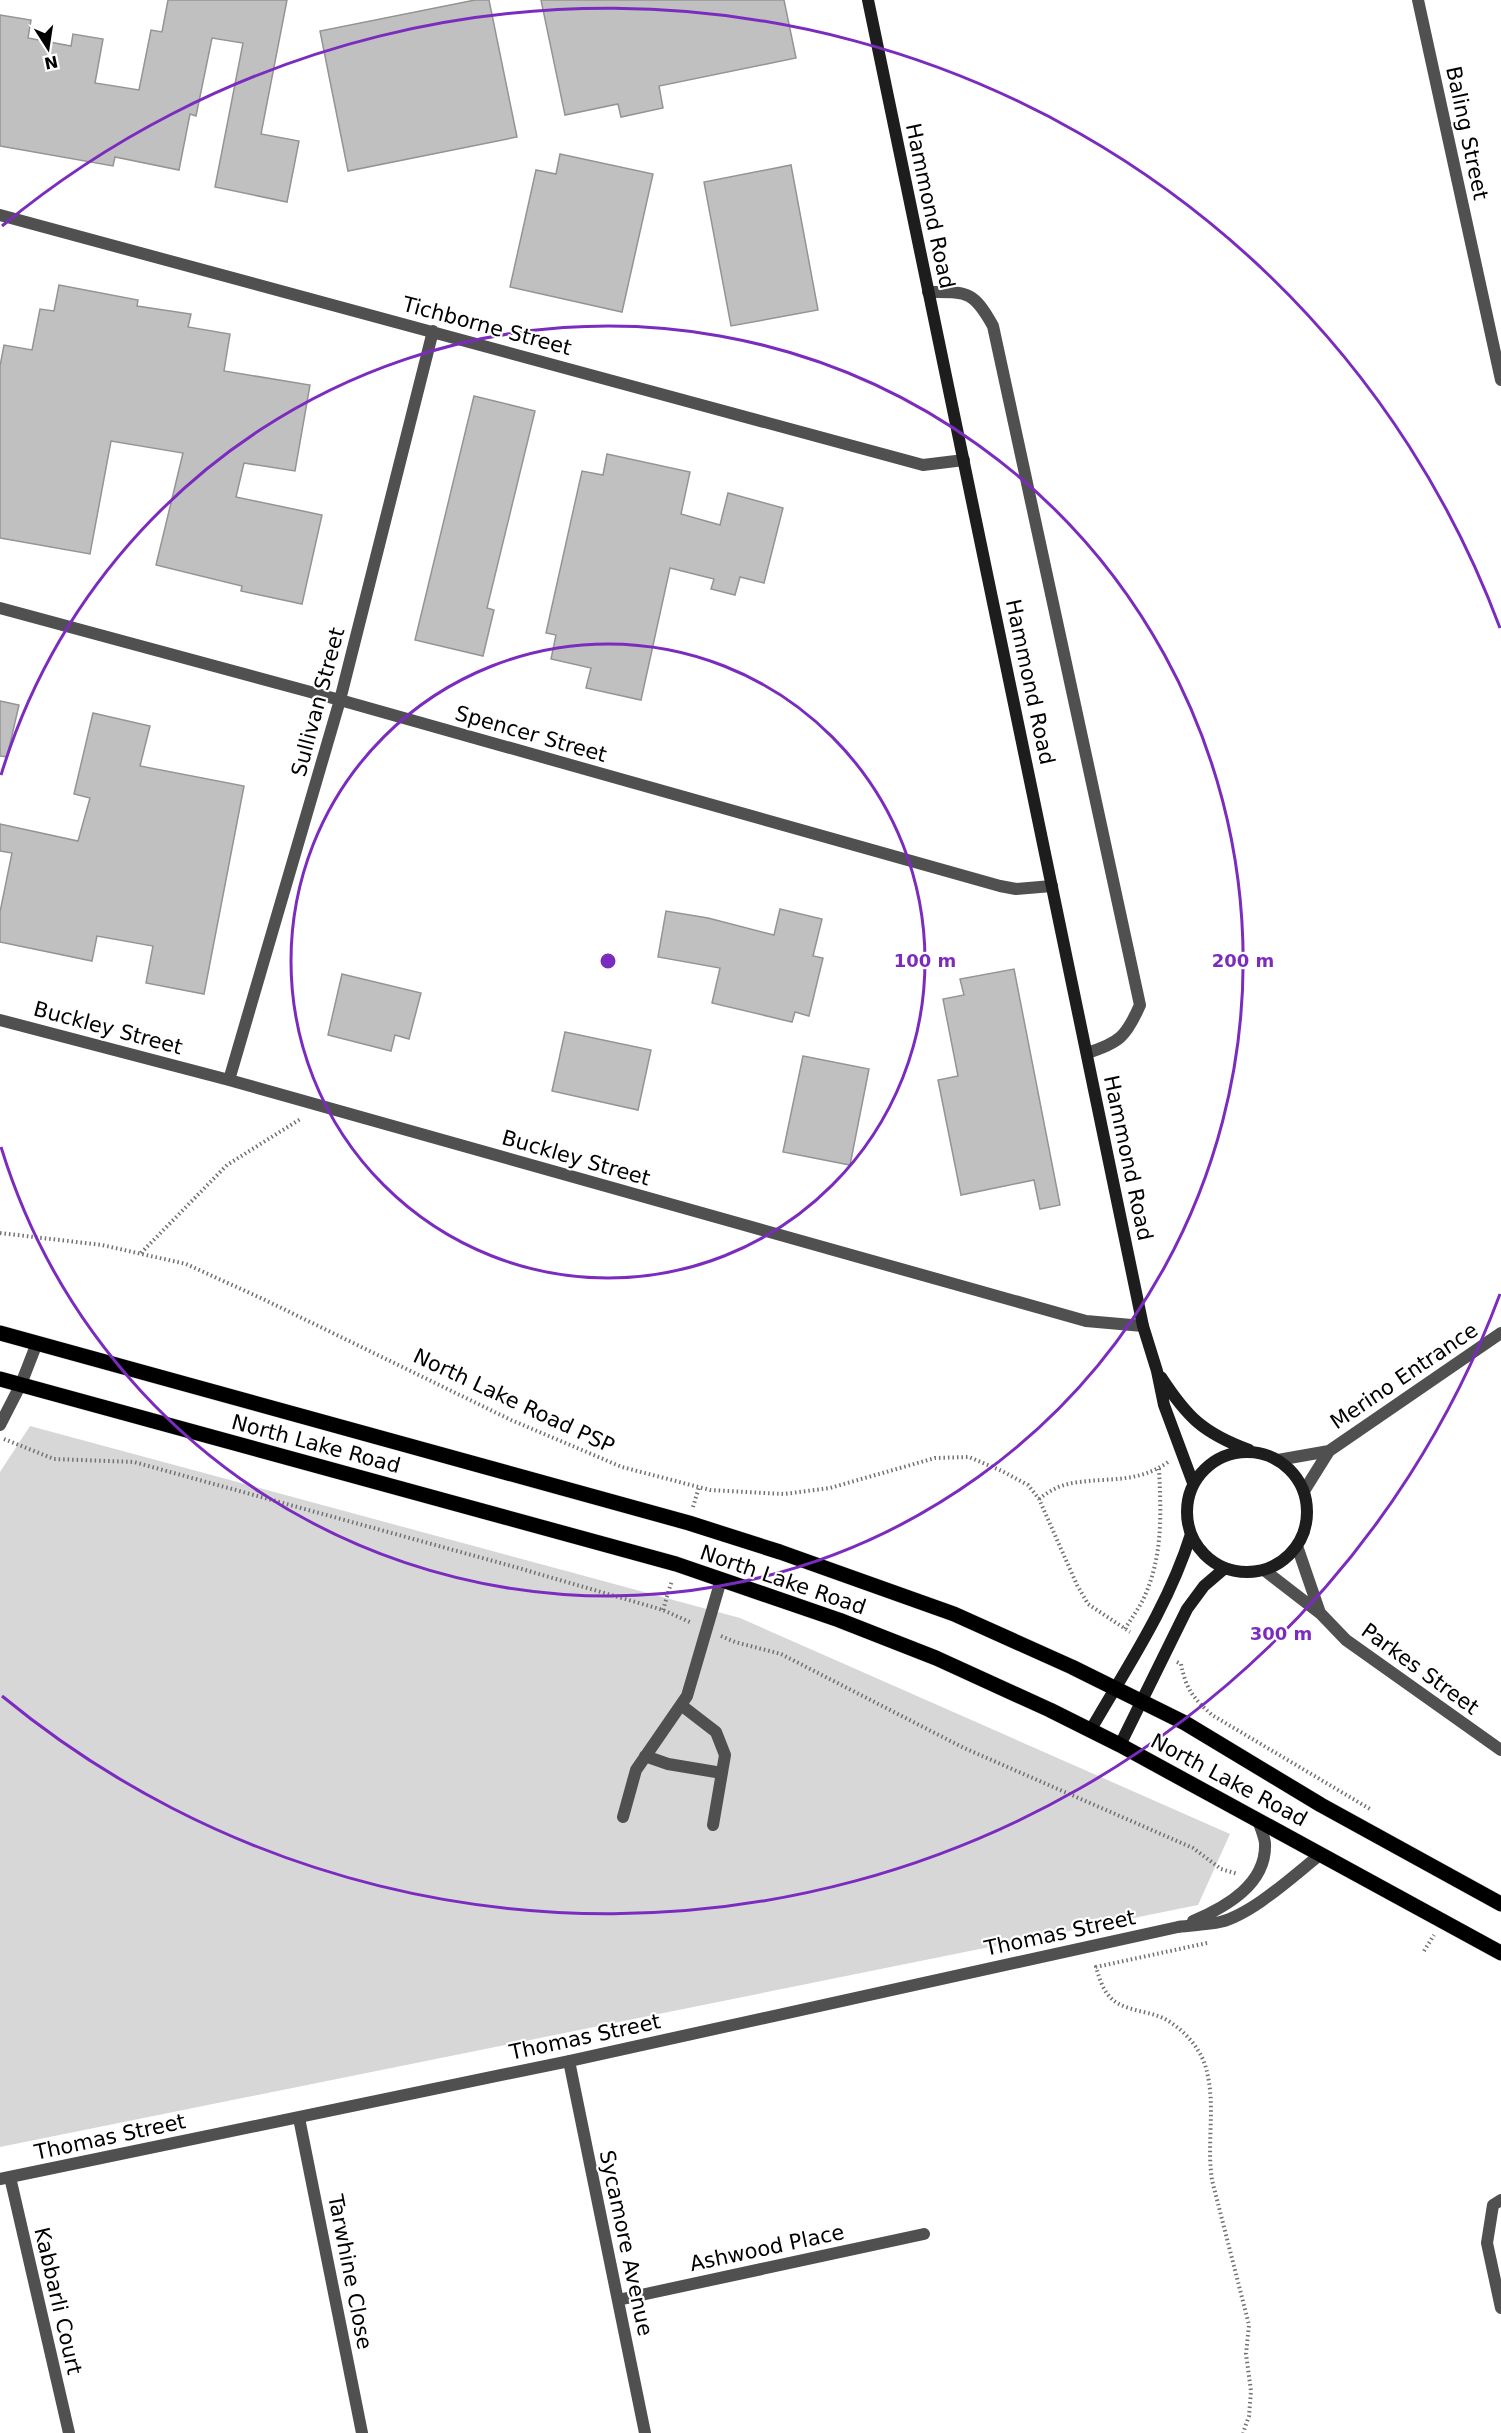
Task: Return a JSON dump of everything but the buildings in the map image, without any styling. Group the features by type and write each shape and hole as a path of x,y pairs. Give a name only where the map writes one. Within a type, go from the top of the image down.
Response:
{"main road":[{"name":"Hammond Road","path":"868,0 1143,1326 1157,1371 1164,1405 1193,1483"},
{"name":"North Lake Road","path":"0,1333 689,1523 780,1552 954,1614 1185,1723 1322,1805 1501,1904"},
{"name":"Hammond Road","path":"1157,1371 1175,1398 1209,1433 1256,1452"},
{"name":"North Lake Road","path":"0,1379 676,1564 839,1620 936,1658 1120,1745 1501,1953"},
{"path":"1238,1452 1256,1452 1278,1460 1293,1474 1304,1491 1307,1510 1305,1528 1297,1546 1282,1560 1264,1569 1244,1572 1225,1568 1204,1554 1191,1534 1186,1509 1193,1483 1205,1469 1220,1458 1238,1452"},
{"path":"1090,1731 1165,1600 1181,1567 1191,1534"},
{"path":"1120,1745 1187,1609 1204,1586 1225,1568"}],"street":[{"name":"Baling Street","path":"1418,0 1501,380"},
{"name":"Tichborne Street","path":"0,215 923,465 964,460"},
{"path":"928,292 963,292 981,304 993,326 1138,993 1140,1005 1131,1026 1113,1045 1087,1053"},
{"name":"Sullivan Street","path":"229,1080 340,700 433,331"},
{"name":"Spencer Street","path":"0,608 340,700 1000,886 1023,889 1052,886"},
{"name":"Buckley Street","path":"0,1020 229,1080 1086,1321 1143,1326"},
{"name":"Merino Entrance","path":"1304,1491 1329,1451 1501,1333"},
{"path":"0,1425 21,1384 37,1343"},
{"name":"Merino Entrance","path":"1278,1460 1329,1451"},
{"name":"Parkes Street","path":"1297,1546 1321,1614"},
{"name":"Parkes Street","path":"1264,1569 1321,1614 1346,1640 1501,1750"},
{"path":"623,1817 636,1770 687,1696 721,1580"},
{"path":"681,1705 716,1732 725,1755 713,1825"},
{"path":"645,1756 668,1764 722,1773"},
{"path":"1255,1879 1263,1863 1265,1841 1258,1820"},
{"name":"Thomas Street","path":"5,2178 568,2061 1178,1927 1221,1922 1262,1902 1278,1886 1321,1854"},
{"name":"Thomas Street","path":"1178,1927 1220,1909 1255,1879"},
{"name":"Sycamore Avenue","path":"568,2061 645,2433"},
{"name":"Tarwhine Close","path":"299,2118 362,2433"},
{"name":"Kabbarli Court","path":"5,2178 69,2433"},
{"path":"1501,2200 1494,2205 1487,2243 1501,2308"},
{"name":"Ashwood Place","path":"618,2300 924,2234"}],"path":[{"path":"141,1254 227,1166 320,1106"},
{"name":"North Lake Road PSP","path":"0,1233 102,1245 196,1269 263,1299 511,1420 622,1467 710,1490 784,1494 830,1488 935,1458 969,1457 1028,1485 1039,1499 1077,1585 1088,1604 1125,1629 1146,1595 1155,1568 1160,1536 1158,1469"},
{"path":"0,1438 54,1459 134,1462 663,1610 735,1642 781,1654 964,1749 1193,1848 1221,1869 1255,1879"},
{"path":"1039,1499 1054,1488 1072,1482 1114,1481 1139,1476 1158,1469 1182,1454"},
{"path":"1211,1942 1096,1966 1109,1996 1121,2006 1158,2016 1181,2031 1196,2047 1205,2064 1210,2088 1209,2159 1212,2180 1249,2325 1246,2354 1251,2391 1249,2416 1243,2433"}],"shaded area":[{"path":"30,1426 740,1618 1230,1834 1198,1905 0,2147 0,1472"}]}
